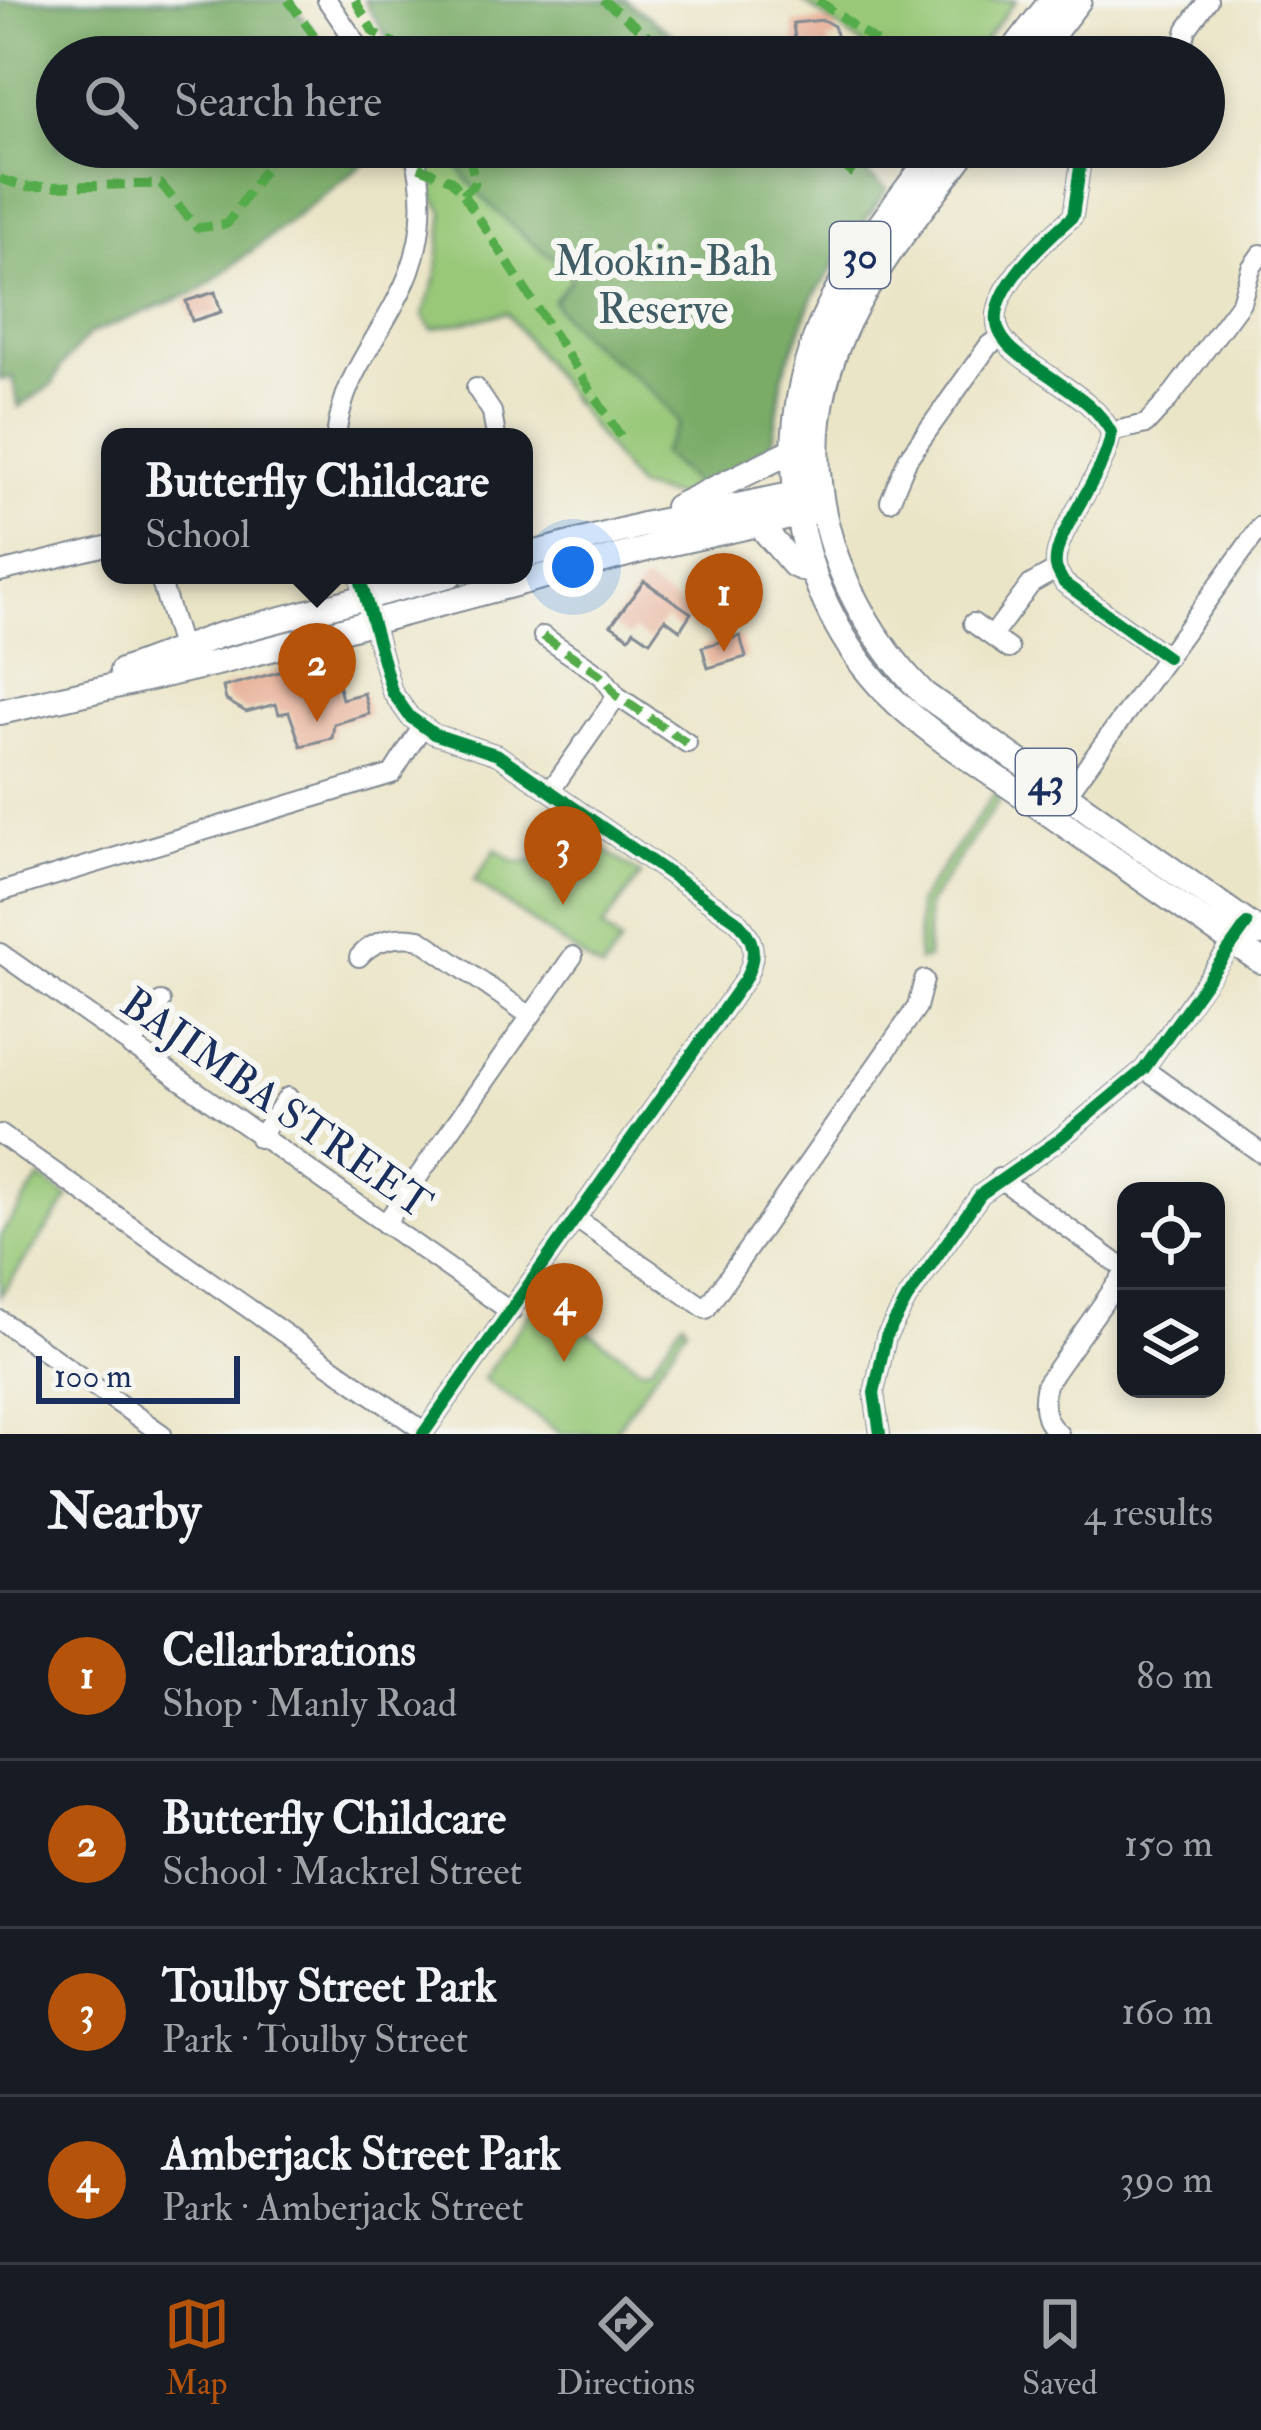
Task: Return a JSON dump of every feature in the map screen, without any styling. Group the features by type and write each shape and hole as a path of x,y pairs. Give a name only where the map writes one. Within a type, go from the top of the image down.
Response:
{"main road":[{"path":"1024,36 1052,0"},
{"path":"1051,36 1078,0"},
{"name":"30","path":"794,450 804,375 822,320 852,267 923,168"},
{"name":"30","path":"809,502 830,372 845,327 871,280 953,168"},
{"path":"643,525 794,450"},
{"name":"43","path":"794,450 809,502 846,585 861,617 893,662 1059,806"},
{"path":"533,566 758,523 809,502"},
{"path":"533,554 643,525 809,502"},
{"name":"43","path":"809,502 814,573 848,642 895,701 1247,934 1261,961"},
{"path":"758,523 794,565 814,573"},
{"path":"65,695 181,646 416,584"},
{"path":"0,712 221,662 364,598 438,584"}],"street":[{"path":"327,0 352,36"},
{"path":"1185,36 1208,0"},
{"path":"337,428 353,370 398,299 416,253 424,200 417,168"},
{"path":"1080,168 1073,216 1042,241 999,301 996,323 1002,338 1090,406 1111,432 1109,453 1058,550 1056,570 1064,583 1167,657"},
{"path":"1111,432 1146,424 1168,400 1241,302 1251,268 1261,254"},
{"path":"890,501 908,458 988,345 1002,338"},
{"path":"476,388 493,412 495,428"},
{"path":"1059,806 1258,537"},
{"path":"0,572 101,547"},
{"path":"992,636 1030,584 1056,570"},
{"path":"162,584 181,646"},
{"path":"0,1134 424,1433 745,979 755,951 750,934 736,920 498,755 422,727 392,692 364,598"},
{"path":"973,623 1009,649"},
{"path":"543,636 602,676 617,696 687,743"},
{"path":"550,790 617,696"},
{"path":"0,892 392,774 422,727"},
{"path":"880,1434 874,1393 886,1337 982,1194 1056,1142 1144,1069 1247,934"},
{"path":"359,957 369,946 403,936 420,939 530,1015"},
{"name":"BAJIMBA STREET","path":"0,953 511,1312"},
{"path":"385,1224 572,956"},
{"path":"575,1219 706,1309 917,1007 924,980"},
{"path":"131,1047 161,1002"},
{"path":"1144,1069 1261,1154"},
{"path":"259,1138 288,1096"},
{"path":"1000,1178 1117,1264"},
{"path":"1059,1434 1045,1415 1046,1384 1117,1284"},
{"path":"0,1320 162,1434"}],"green space":[{"path":"0,0 288,0 318,36 36,36 36,168 359,168 201,290 89,334 53,384 19,407 12,377 0,380"},
{"path":"364,0 625,0 675,36 385,36"},
{"path":"801,0 1016,0 988,36 850,36"},
{"name":"Mookin-Bah Reserve","path":"412,168 858,168 887,189 813,297 783,374 773,443 680,498 637,488 507,313 432,329 423,315 436,277 444,212"},
{"name":"Mookin-Bah Reserve","path":"459,168 858,168 887,189 813,297 783,374 773,443 700,489 661,453 679,424 666,406 581,335 553,301 570,281 571,272 519,232"},
{"path":"995,793 1001,798 927,905 927,959 918,960 918,902"},
{"path":"564,822 641,875 602,928 621,943 602,971 474,881 496,849 515,862 531,862 539,851 549,850 565,828"},
{"path":"40,1178 69,1198 0,1296 0,1236"},
{"path":"540,1298 641,1368 651,1366 683,1320 687,1327 613,1434 561,1434 483,1379"}],"building":[{"path":"823,20 834,26 836,36 795,36 793,23"},
{"path":"215,292 221,312 192,321 186,301"},
{"path":"644,581 691,613 680,630 665,619 650,641 634,630 629,637 611,625"},
{"path":"740,636 746,657 708,668 702,647"},
{"path":"331,658 342,699 364,693 369,714 334,724 332,738 301,746 289,712 279,714 276,704 246,712 226,700 223,687"}],"marked path":[{"path":"288,0 315,36"},
{"path":"355,0 373,32 381,36"},
{"path":"603,0 648,36"},
{"path":"818,0 868,36"},
{"path":"0,179 26,187 161,184 197,228 227,224 266,168"},
{"path":"421,168 451,180 463,194 621,437"},
{"path":"463,194 475,183 472,168"},
{"path":"846,168 857,176"},
{"path":"543,636 602,676 617,696 687,743"}],"cycle path":[{"path":"1080,168 1073,216 1019,270 999,303 997,320 1012,349 1088,404 1111,432 1100,466 1062,538 1058,572 1064,583 1167,657"},
{"path":"362,584 392,692 410,717 434,734 498,755 736,920 752,947 745,979 423,1434"},
{"path":"880,1434 874,1393 886,1337 981,1194 1056,1142 1144,1069 1247,924"}],"place":[{"name":"Cellarbrations","path":"724,652"},
{"name":"Butterfly Childcare","path":"317,722"},
{"name":"Toulby Street Park","path":"563,905"},
{"name":"Amberjack Street Park","path":"564,1362"}]}
